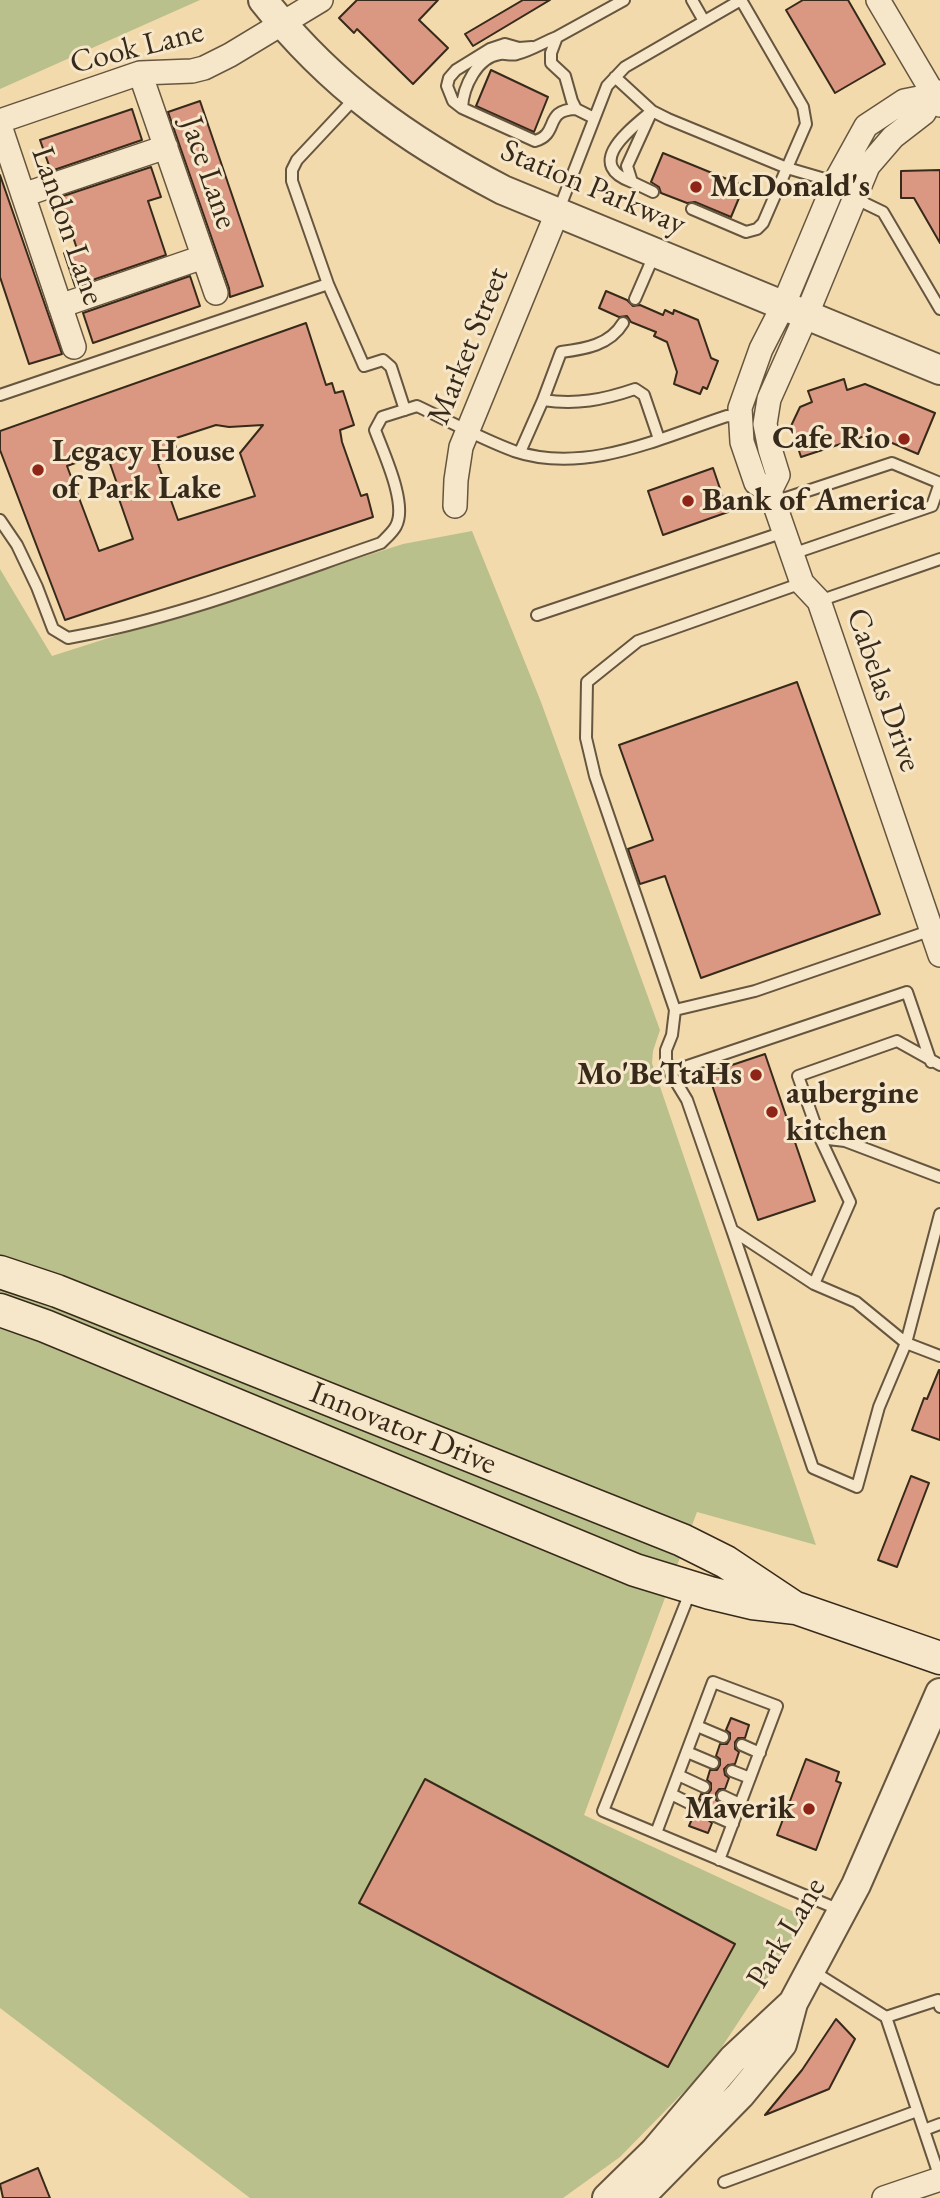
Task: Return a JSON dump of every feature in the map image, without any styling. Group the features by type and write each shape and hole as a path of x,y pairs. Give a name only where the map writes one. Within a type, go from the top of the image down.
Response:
{"main road":[{"name":"Innovator Drive","path":"0,1272 57,1291 681,1540 726,1562 796,1608"},
{"name":"Innovator Drive","path":"0,1310 45,1326 602,1558 668,1581 752,1603 796,1608 940,1658"}],"street":[{"name":"Station Parkway","path":"263,0 324,68 356,97 457,166 503,190 557,213 940,370"},
{"name":"Cook Lane","path":"0,124 140,74 204,68 321,0"},
{"path":"878,0 938,97"},
{"name":"Jace Lane","path":"140,74 216,293"},
{"path":"795,311 835,182 866,126 904,101 938,97"},
{"path":"795,311 868,166 893,137 925,113 938,97"},
{"name":"Landon Lane","path":"0,124 74,346"},
{"path":"23,195 166,147"},
{"name":"Market Street","path":"455,506 461,447 557,213"},
{"path":"60,306 204,257"},
{"name":"Cabelas Drive","path":"795,311 761,349 747,386 740,417 742,442 756,483 772,496 802,583 819,601 940,955"},
{"name":"Cabelas Drive","path":"772,496 778,475 767,437 765,412 784,362 795,311"},
{"name":"Park Lane","path":"607,2198 654,2152 733,2059 793,2003 843,1912 881,1832 940,1693"},
{"path":"641,2197 740,2095 782,2044 793,2003"},
{"path":"884,2198 940,2179"}],"lane":[{"path":"461,108 476,68 482,62 500,54 515,55 557,37 622,0"},
{"path":"692,0 704,21"},
{"path":"557,213 607,86 625,67 741,0 806,115 806,124 763,223 751,232 692,209"},
{"path":"557,37 551,53 551,63 565,76 576,109"},
{"path":"532,47 498,45 456,70 449,78 447,86 453,101 461,108 536,141 547,134 557,114 564,110 576,109 594,118"},
{"path":"615,77 652,111 787,168 835,182"},
{"path":"356,97 297,160 292,170 292,181 328,284 364,366 383,360 391,367 405,410"},
{"path":"632,182 626,166 652,111"},
{"path":"652,111 616,143 612,151 612,165 622,179 653,192"},
{"path":"854,198 883,212 940,309"},
{"path":"635,299 655,253"},
{"path":"0,395 328,284"},
{"path":"520,452 561,352 601,343 616,335 623,323"},
{"path":"543,400 565,404 590,402 635,389 644,396 659,439"},
{"path":"0,520 17,545 53,629 68,638 100,633 212,601 381,543 397,525 400,508 394,480 375,430 382,417 417,406 520,452 548,458 614,454 727,416 740,417"},
{"path":"772,496 892,463 940,483 932,506 792,554"},
{"path":"537,615 784,532"},
{"path":"819,601 940,559"},
{"path":"802,583 638,641 587,682 586,738 595,776 675,1010 672,1035 666,1050 670,1072 687,1100 813,1468 857,1488 879,1407 906,1343 940,1214"},
{"path":"675,1010 755,991 932,930"},
{"path":"670,1072 907,992 936,1063"},
{"path":"814,1284 850,1202 820,1138 798,1076 897,1041 936,1063"},
{"path":"820,1138 845,1141 940,1177"},
{"path":"732,1230 814,1284 856,1302 906,1343 940,1356"},
{"path":"692,1587 603,1811 843,1912"},
{"path":"656,1833 713,1682 778,1706 719,1860"},
{"path":"697,1726 723,1737"},
{"path":"742,1745 760,1753"},
{"path":"687,1752 713,1763"},
{"path":"732,1770 750,1778"},
{"path":"678,1775 704,1787"},
{"path":"671,1794 696,1807"},
{"path":"723,1796 740,1804"},
{"path":"715,1816 733,1824"},
{"path":"811,1970 887,2017 940,2179"},
{"path":"887,2017 937,2000 940,2007"},
{"path":"724,2182 917,2110"},
{"path":"924,2130 940,2124"}],"green space":[{"path":"0,0 200,0 0,89"},
{"path":"472,531 541,702 660,1030 652,1063 816,1545 697,1512 584,1815 807,1918 710,2065 620,2157 563,2198 250,2198 0,2008 0,569 52,656 403,544"}],"building":[{"path":"357,0 438,0 419,20 448,48 413,84 357,29 354,33 339,18"},
{"path":"523,0 550,0 473,46 465,34"},
{"path":"803,0 848,0 885,64 835,93 786,10"},
{"path":"491,70 548,97 534,132 476,106"},
{"path":"200,101 263,286 230,297 168,112"},
{"path":"132,109 142,140 51,171 40,140"},
{"name":"McDonald's","path":"663,153 744,186 731,217 695,202 687,203 661,193 659,187 651,182"},
{"path":"151,167 161,197 148,201 166,255 75,286 64,253 77,249 60,197"},
{"path":"940,170 940,243 914,198 901,198 901,171"},
{"path":"0,175 62,354 29,364 0,277"},
{"path":"190,276 200,306 93,343 83,313"},
{"path":"606,291 627,300 633,306 640,305 663,315 665,310 673,314 674,310 698,320 711,358 718,361 707,389 703,387 700,394 674,384 677,372 667,342 654,336 656,332 631,322 627,316 619,317 599,308"},
{"name":"Legacy House of Park Lake","path":"306,323 326,385 332,383 335,393 343,391 354,425 340,430 342,442 361,496 367,494 373,517 65,620 0,450 0,431","holes":["216,425 263,425 240,453 255,496 178,520 158,464 179,456 173,439","106,452 133,539 99,551 67,466"]},
{"path":"844,379 847,390 865,384 935,413 918,454 871,434 801,457 791,426 800,407 812,402 808,391"},
{"name":"Bank of America","path":"713,468 728,512 663,535 648,491"},
{"path":"797,682 880,914 701,978 665,876 640,884 628,849 653,840 619,745"},
{"path":"765,1054 815,1201 758,1220 708,1073"},
{"path":"939,1370 940,1440 912,1430 924,1398 927,1399"},
{"path":"911,1476 929,1483 897,1567 878,1560"},
{"name":"Maverik","path":"731,1718 749,1725 745,1738 738,1738 735,1742 735,1749 739,1752 735,1764 724,1769 729,1778 725,1789 719,1789 716,1793 716,1800 720,1803 718,1809 711,1809 708,1813 708,1820 712,1823 708,1833 689,1826 694,1814 701,1814 704,1810 704,1803 699,1799 701,1794 708,1794 711,1790 711,1783 707,1780 710,1770 717,1770 720,1765 720,1759 716,1756 720,1744 727,1744 730,1739 730,1733 726,1730"},
{"name":"Maverik","path":"806,1759 839,1772 836,1781 841,1783 816,1850 777,1835"},
{"path":"425,1779 735,1944 668,2067 359,1903"},
{"path":"836,2019 855,2039 829,2089 765,2115 802,2070"},
{"path":"38,2168 50,2198 3,2198 0,2184"}],"place":[{"name":"McDonald's","path":"696,187"},
{"name":"Cafe Rio","path":"904,439"},
{"name":"Legacy House of Park Lake","path":"38,470"},
{"name":"Bank of America","path":"688,501"},
{"name":"Mo'BeTtaHs","path":"756,1075"},
{"name":"aubergine kitchen","path":"772,1112"},
{"name":"Maverik","path":"809,1809"}]}
